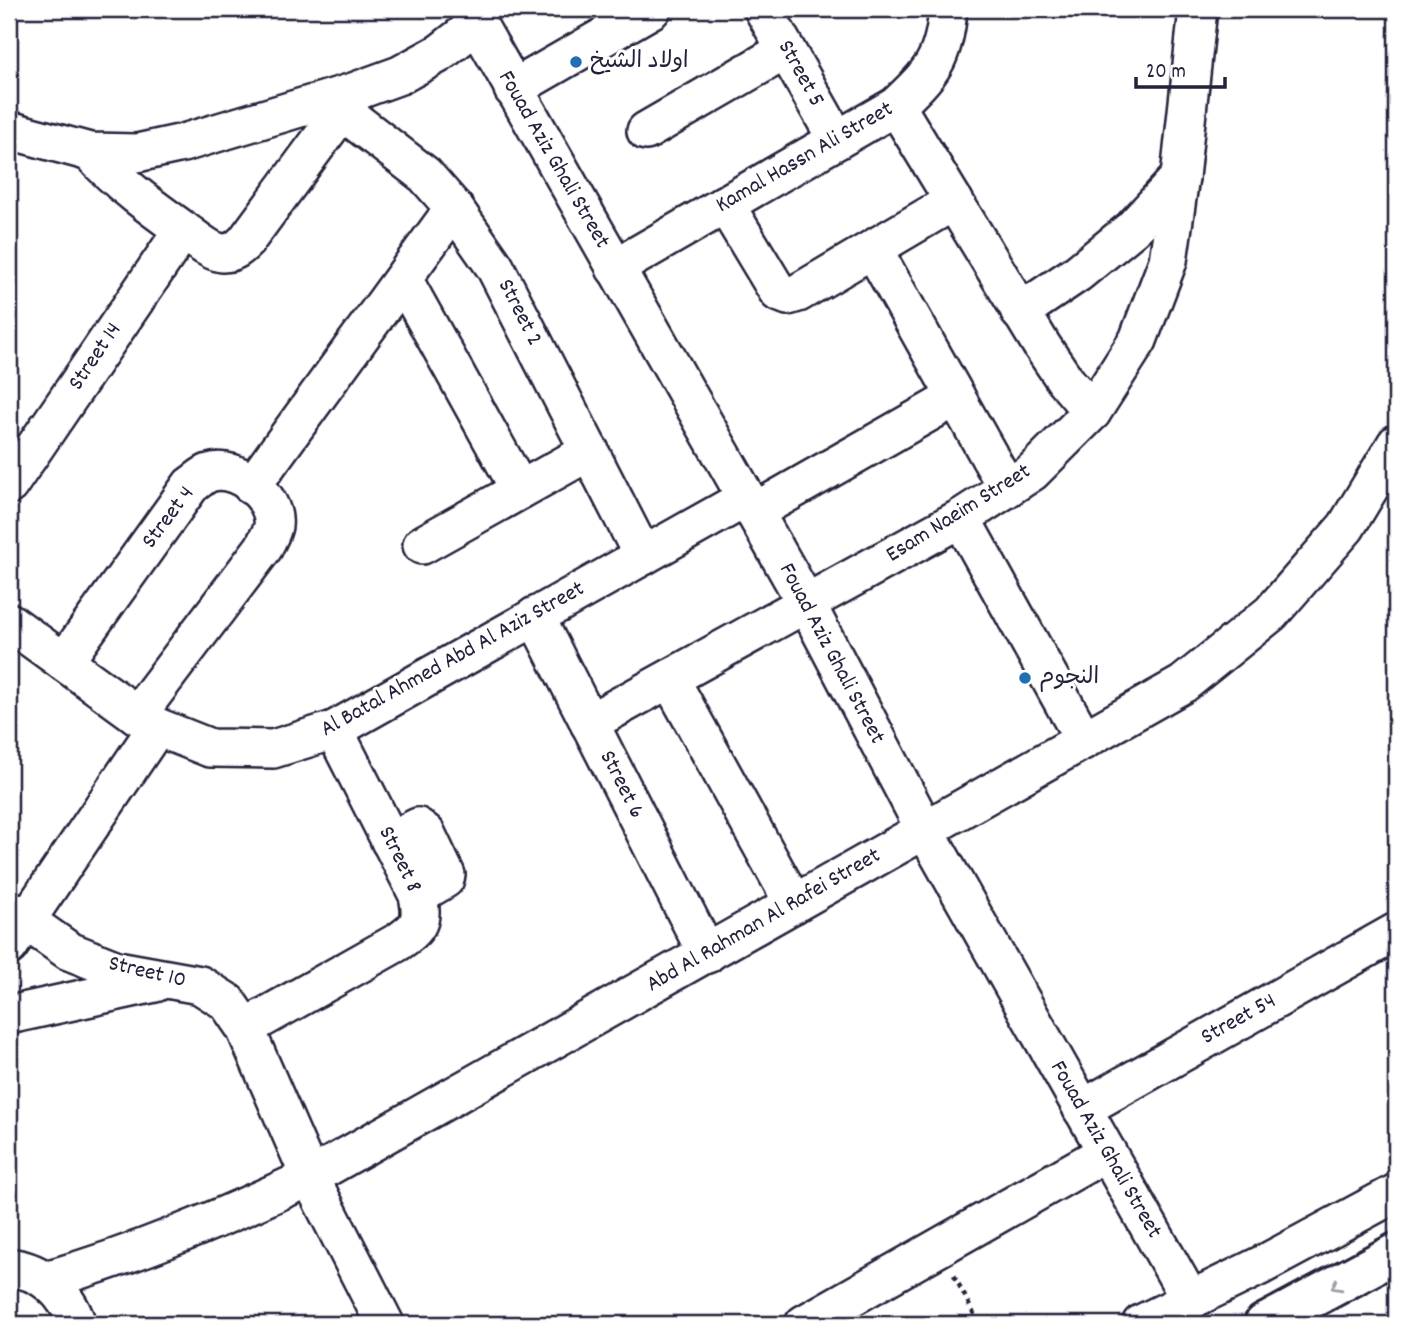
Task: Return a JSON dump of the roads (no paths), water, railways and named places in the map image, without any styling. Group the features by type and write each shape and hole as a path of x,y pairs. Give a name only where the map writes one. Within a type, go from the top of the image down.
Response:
{"highway":[{"path":"1264,1324 1396,1253"}],"street":[{"path":"513,89 652,9"},
{"name":"Street 5","path":"763,9 837,140"},
{"name":"Kamal Hassn Ali Street","path":"615,268 896,106 927,77 946,39 948,9"},
{"name":"Esam Naeim Street","path":"589,723 961,518 1032,472 1092,412 1138,340 1168,261 1198,9"},
{"path":"9,130 90,152 137,153 171,146 349,101 430,58 473,17"},
{"name":"Fouad Aziz Ghali Street","path":"473,17 806,603 925,830 1191,1301"},
{"path":"646,131 786,50"},
{"path":"90,152 124,187 183,230 221,253 235,251 246,242 349,101"},
{"name":"Street 2","path":"349,101 425,175 454,208 495,267 643,556"},
{"path":"896,106 1020,312 1065,380 1092,412"},
{"path":"1020,312 1078,273 1132,229 1180,177"},
{"path":"725,204 778,292 788,296 798,293 954,201"},
{"path":"14,925 264,547 273,526 268,502 252,486 454,208"},
{"name":"Street 14","path":"9,485 183,230"},
{"path":"873,249 1007,488"},
{"path":"403,279 520,491"},
{"name":"Al Batal Ahmed Abd Al Aziz Street","path":"9,622 147,721 210,748 273,750 334,730 643,556 750,505 956,397"},
{"name":"Abd Al Rahman Al Rafei Street","path":"46,1280 105,1262 203,1226 310,1177 1182,684 1271,613 1346,527 1396,444"},
{"path":"422,545 590,452"},
{"name":"Street 4","path":"64,662 191,485 210,472 233,472 252,486"},
{"path":"961,518 1084,740"},
{"name":"Street 6","path":"535,616 707,954"},
{"path":"670,678 794,904"},
{"name":"Street 8","path":"245,1028 415,931 422,914 418,895 334,730"},
{"name":"Street 10","path":"14,925 117,970 200,985 227,1002 245,1028 310,1177 385,1324"},
{"name":"Street 54","path":"1082,1109 1396,932"},
{"path":"9,1015 169,979"},
{"path":"804,1324 1107,1152"},
{"path":"1141,1324 1328,1231 1396,1193"},
{"path":"9,1267 22,1268 46,1280 65,1299 77,1324"}],"place":[{"name":"اولاد الشيخ","path":"576,62"},
{"name":"النجوم","path":"1025,678"}]}
